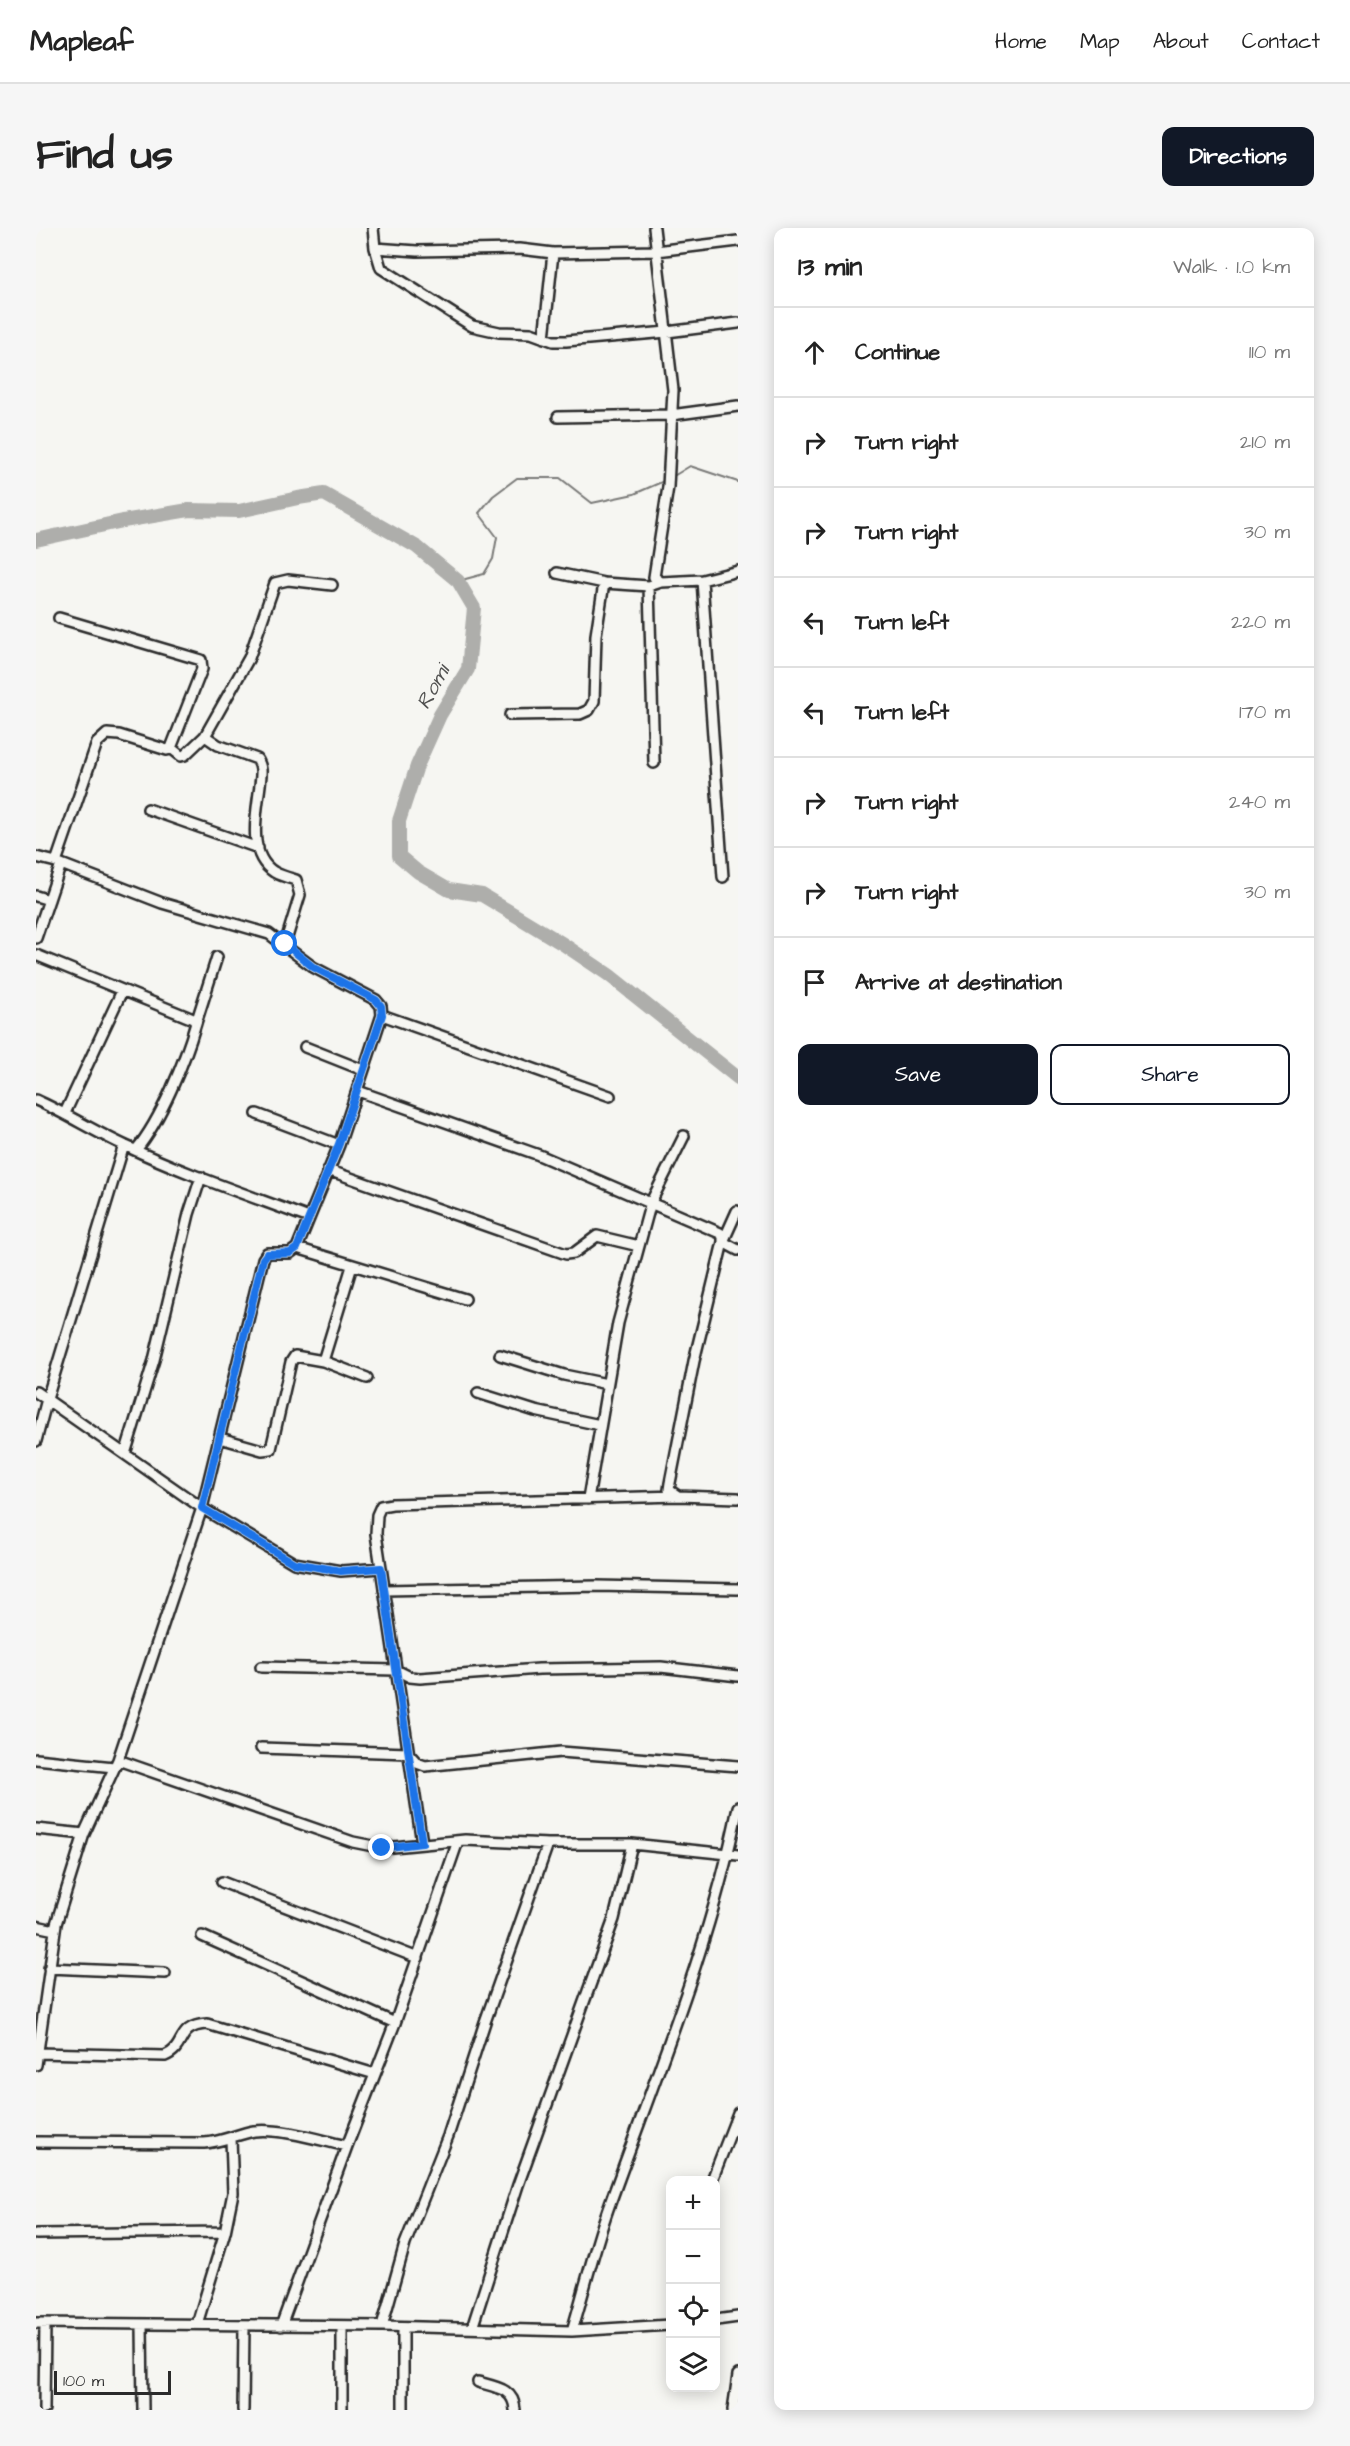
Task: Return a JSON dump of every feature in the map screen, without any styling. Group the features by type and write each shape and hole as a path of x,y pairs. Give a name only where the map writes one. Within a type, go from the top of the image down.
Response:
{"street":[{"path":"373,228 375,248 381,268 472,326 499,332 531,333 544,338 567,341 738,323"},
{"path":"654,228 673,390 668,487 654,577 661,582"},
{"path":"375,248 520,249 553,253 656,251 738,241"},
{"path":"544,338 553,253"},
{"path":"558,417 671,415 738,406"},
{"path":"557,573 604,583 649,586 661,582 702,580 738,571"},
{"path":"171,748 181,756 185,755 206,736 249,658 274,583 288,580 332,585"},
{"path":"702,580 723,877"},
{"path":"510,715 580,714 589,710 596,690 596,635 604,583"},
{"path":"649,586 654,763"},
{"path":"59,618 201,660 202,669 171,748"},
{"path":"36,938 98,743 102,737 107,734 119,735 167,750 171,748"},
{"path":"206,736 218,745 259,761"},
{"path":"263,749 259,761 262,769 254,834 267,866 276,873 296,880 300,894 285,944"},
{"path":"148,809 258,848"},
{"path":"36,857 59,863 162,903 269,934 313,967 376,1000 381,1006 382,1015 363,1070 359,1095 297,1248 290,1253 267,1254 263,1259 202,1508 116,1764 84,1834 55,1930 40,2006 36,2064"},
{"path":"36,897 49,900"},
{"path":"36,955 193,1019 196,1023"},
{"path":"136,1150 150,1133 196,1023 218,957"},
{"path":"65,1113 122,991"},
{"path":"382,1015 610,1096"},
{"path":"305,1047 363,1070"},
{"path":"359,1095 539,1155 720,1233 723,1236 723,1242"},
{"path":"36,1100 124,1145 309,1218"},
{"path":"257,1114 339,1144"},
{"path":"588,1499 618,1323 651,1202 684,1136"},
{"path":"36,1441 46,1399 124,1145"},
{"path":"328,1170 567,1254 574,1253 597,1236 639,1246"},
{"path":"125,1454 154,1360 189,1214 201,1177"},
{"path":"678,1496 669,1490 694,1361 723,1242 737,1211"},
{"path":"723,1242 738,1250"},
{"path":"297,1248 465,1299"},
{"path":"323,1361 352,1266"},
{"path":"500,1355 564,1376 607,1384"},
{"path":"220,1438 262,1450 271,1449 295,1356 323,1361 367,1378"},
{"path":"36,1392 202,1508 294,1563 341,1571 381,1568"},
{"path":"478,1393 535,1412 600,1425"},
{"path":"422,1843 376,1534 376,1515 381,1506 678,1496 738,1498"},
{"path":"384,1590 597,1586 738,1589"},
{"path":"261,1667 396,1670 410,1677 420,1678 539,1669 650,1667 738,1676"},
{"path":"261,1748 408,1753 417,1763 425,1766 561,1752 738,1766"},
{"path":"36,1759 116,1764 353,1842 382,1848 458,1841 632,1845 733,1854"},
{"path":"572,2331 607,2212 672,2034 733,1854 738,1807"},
{"path":"36,1829 84,1834"},
{"path":"281,2326 395,2023 458,1841"},
{"path":"382,2326 405,2244 448,2136 485,2022 548,1844"},
{"path":"472,2328 518,2186 614,1919 632,1845"},
{"path":"222,1882 418,1958"},
{"path":"36,1926 55,1930"},
{"path":"202,1936 395,2023"},
{"path":"49,1968 165,1973"},
{"path":"37,2054 165,2056 176,2047 188,2029 195,2025 207,2024 375,2074"},
{"path":"714,2176 738,2113"},
{"path":"36,2142 204,2144 256,2131 276,2132 347,2146"},
{"path":"197,2324 225,2232 233,2193 231,2139"},
{"path":"36,2234 225,2232"},
{"path":"720,2319 738,2317"},
{"path":"44,2409 41,2323 382,2326 572,2331 666,2324"},
{"path":"142,2324 143,2410"},
{"path":"243,2410 244,2325"},
{"path":"342,2326 342,2410"},
{"path":"403,2327 403,2410"},
{"path":"733,2410 738,2375"},
{"path":"478,2382 505,2390 512,2396 515,2410"}],"waterway":[{"path":"672,477 690,466 738,482"},
{"path":"458,581 484,574 493,559 497,537 479,513 493,496 517,478 560,478 592,503 634,494 664,481"},
{"name":"Romi","path":"36,540 123,521 189,510 239,511 324,494 417,547 458,581 474,608 468,669 440,715 417,766 399,821 399,856 418,872 449,890 482,895 563,944 609,975 738,1078"}],"route":[{"path":"285,944 313,967 376,1000 381,1006 382,1015 339,1144 297,1248 290,1253 267,1254 263,1259 202,1508 294,1563 341,1571 381,1568 422,1843 382,1848"}]}
